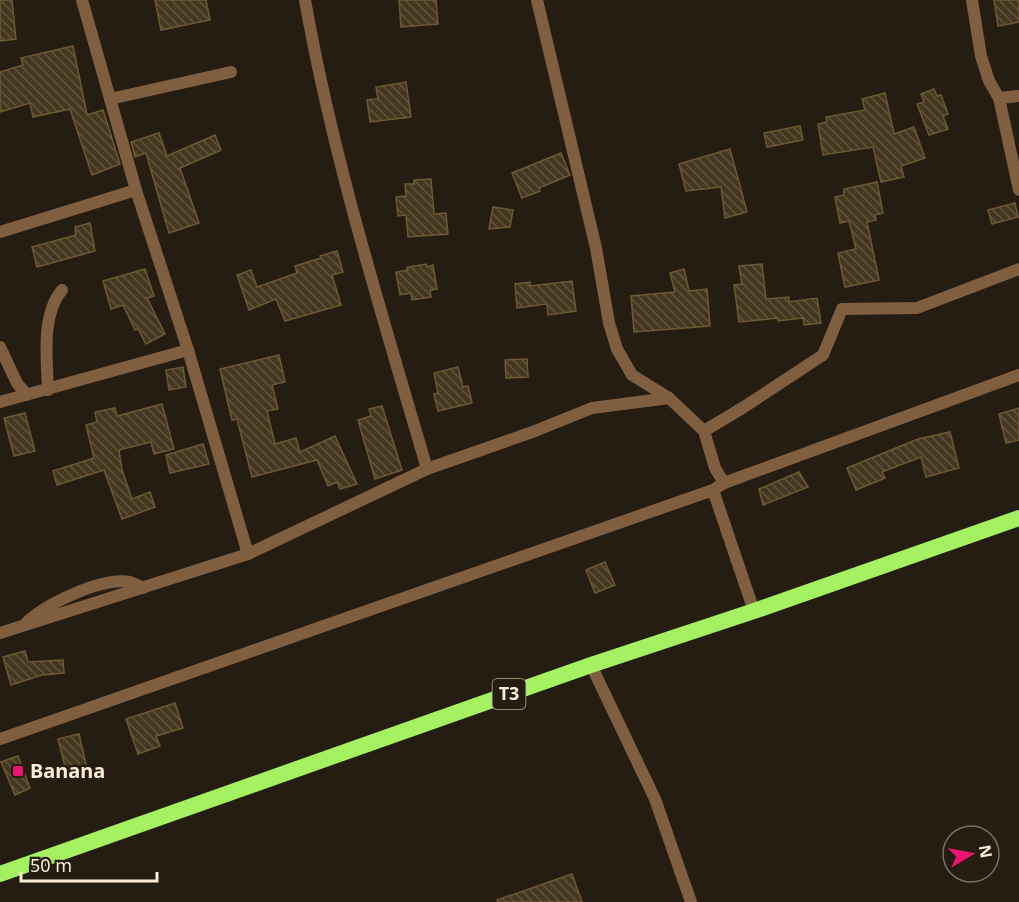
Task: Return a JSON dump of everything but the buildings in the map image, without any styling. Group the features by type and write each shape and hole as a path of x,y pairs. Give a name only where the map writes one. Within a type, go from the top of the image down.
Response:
{"highway":[{"name":"T3","path":"0,874 591,665 754,611 1019,518"}],"street":[{"path":"82,0 136,190 188,350 248,554"},
{"path":"305,0 315,57 339,155 427,469"},
{"path":"537,0 594,238 609,323 616,349 632,375 669,398 705,431 718,487 754,611"},
{"path":"972,0 981,56 989,81 999,98 1019,190"},
{"path":"110,99 231,72"},
{"path":"999,98 1019,96"},
{"path":"0,232 136,190"},
{"path":"705,431 822,355 842,309 917,308 1019,269"},
{"path":"48,390 47,354 50,317 56,297 62,290"},
{"path":"0,346 17,383 27,395"},
{"path":"0,402 188,350"},
{"path":"0,739 718,487 1019,375"},
{"path":"0,633 248,554 427,469 535,431 592,408 669,398"},
{"path":"591,665 655,799 692,902"}],"place":[{"name":"Banana","path":"18,771"}]}
